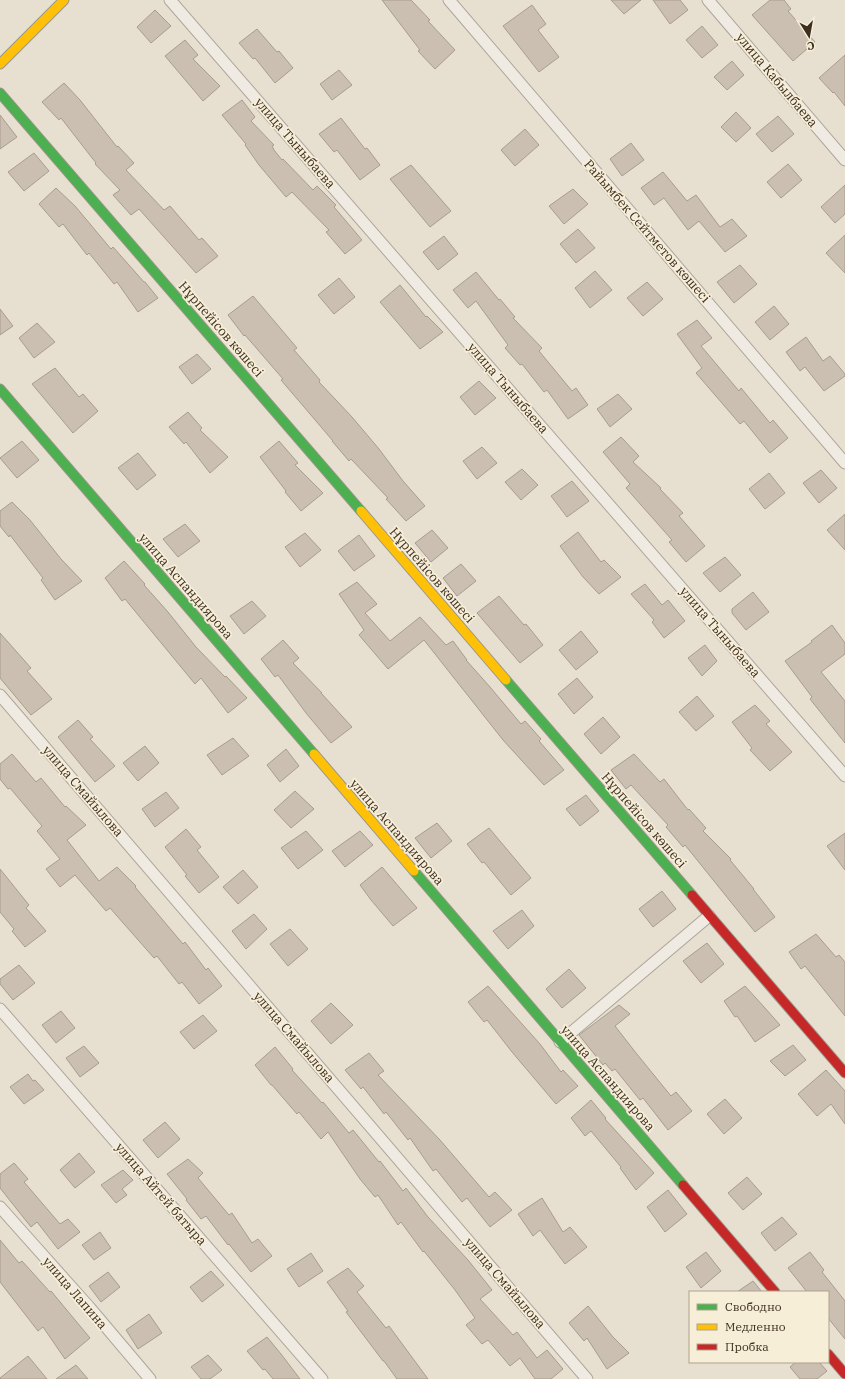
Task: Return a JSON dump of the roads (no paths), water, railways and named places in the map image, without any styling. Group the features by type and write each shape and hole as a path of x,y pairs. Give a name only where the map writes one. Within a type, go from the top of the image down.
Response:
{"street":[{"path":"0,64 64,0"},
{"name":"улица Тыныбаева","path":"170,0 845,776"},
{"name":"Райымбек Сейтметов көшесі","path":"449,0 845,463"},
{"name":"улица Кабылбаева","path":"708,0 845,160"},
{"name":"Нұрпейісов көшесі","path":"0,93 845,1073"},
{"name":"улица Аспандиярова","path":"0,390 774,1291"},
{"name":"улица Смайылова","path":"0,695 588,1379"},
{"path":"560,1042 709,916"},
{"name":"улица Айтей батыра","path":"0,1009 322,1379"},
{"name":"улица Лапина","path":"0,1207 90,1308 150,1379"},
{"path":"829,1355 845,1374"}]}
